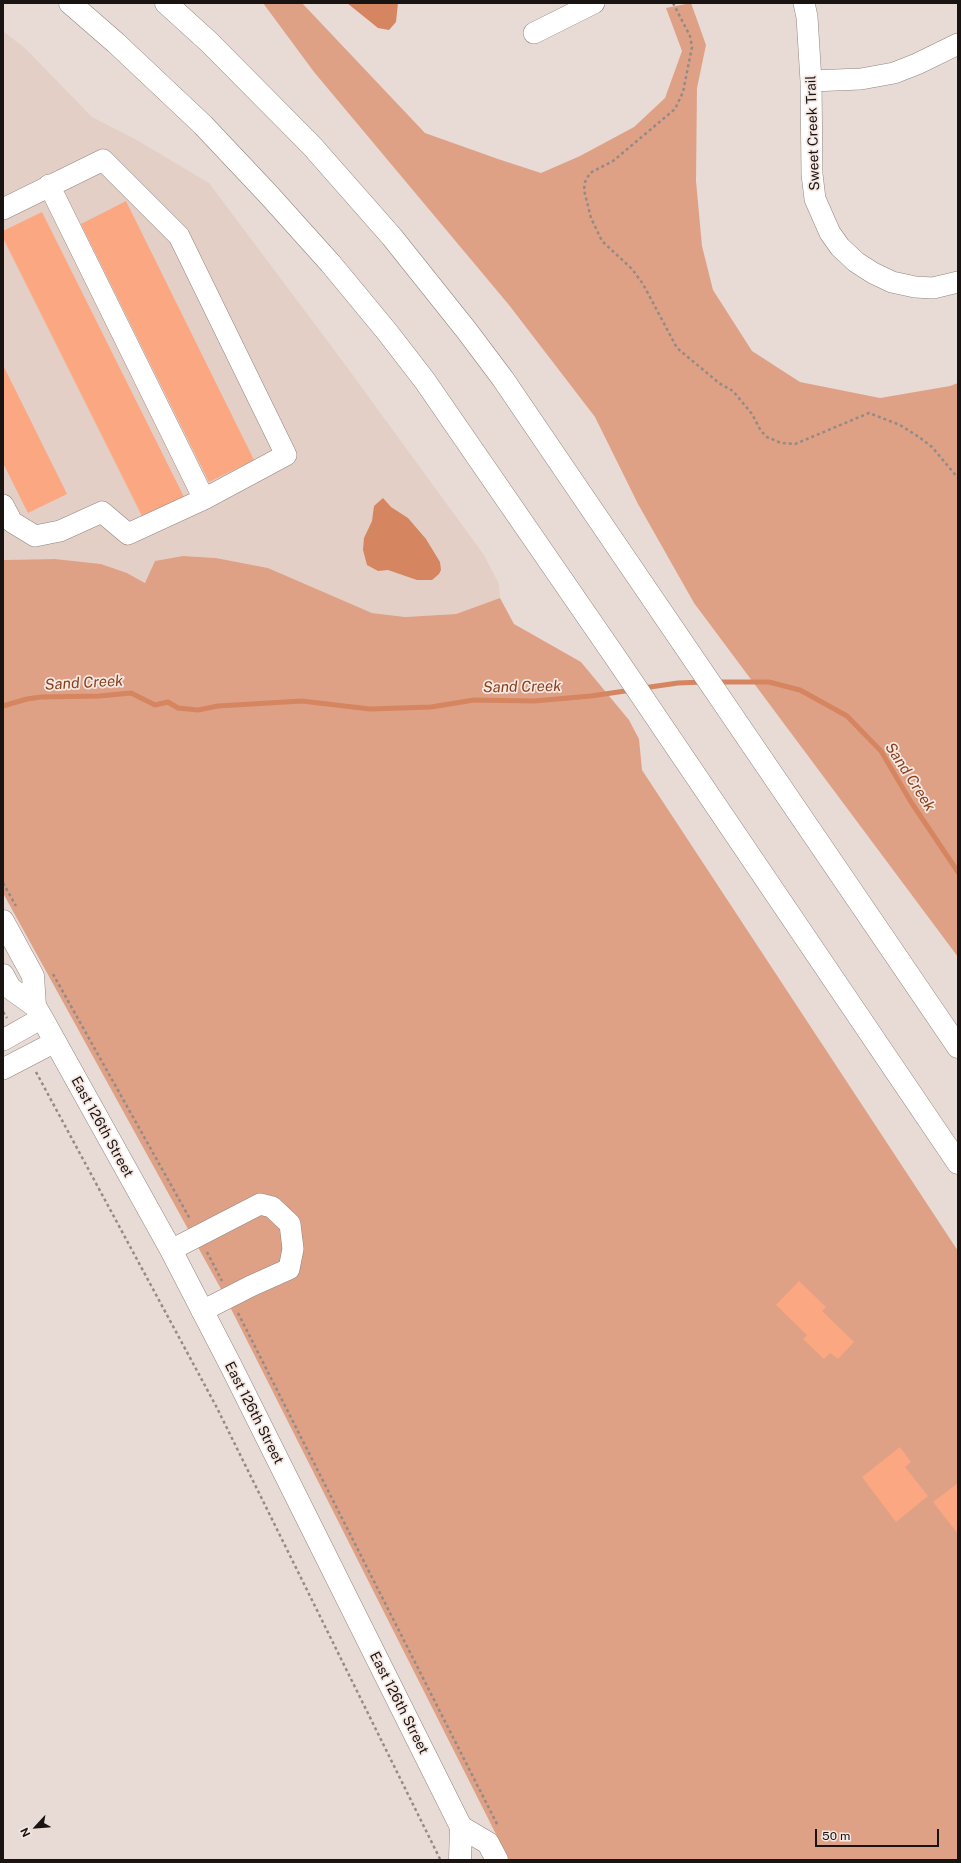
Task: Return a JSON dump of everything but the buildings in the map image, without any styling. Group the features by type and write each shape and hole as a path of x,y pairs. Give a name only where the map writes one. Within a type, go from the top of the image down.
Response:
{"main road":[{"path":"70,3 116,43 208,131 270,195 331,264 388,333 425,381 659,721 958,1163"},
{"path":"166,3 209,42 312,146 392,236 503,379 958,1047"},
{"name":"East 126th Street","path":"10,915 34,976 38,1012"},
{"name":"East 126th Street","path":"3,976 10,988 38,1012 171,1250 461,1826 460,1860"},
{"path":"461,1826 488,1843 497,1860"}],"street":[{"path":"534,32 594,3"},
{"name":"Sweet Creek Trail","path":"804,3 807,17 811,81 813,186 815,199 830,233 840,247 856,262 873,273 892,282 915,287 933,288 958,282"},
{"path":"811,81 861,79 894,73 917,64 958,44"},
{"path":"3,210 103,160 180,236 286,455 204,499 128,534 102,512 60,530 35,536 12,522 3,505"},
{"path":"49,186 204,499"},
{"path":"9,1036 38,1012"},
{"path":"3,1069 55,1042"},
{"path":"171,1250 260,1204 272,1207 290,1224 293,1249 289,1269 202,1311"}],"path":[{"path":"673,3 690,36 692,47 684,92 675,110 613,161 590,173 587,178 584,190 591,218 602,241 632,269 643,284 677,348 719,383 733,391 752,414 761,431 767,437 781,443 795,444 870,413 900,425 919,437 932,447 958,478"},
{"path":"3,883 10,915"},
{"path":"50,968 198,1235 501,1833"},
{"path":"3,1012 9,1036"},
{"path":"28,1057 216,1406 441,1860"}],"shaded area":[{"path":"263,3 302,3 425,133 541,173 580,156 634,127 665,98 682,51 666,8 691,3 706,45 697,88 696,181 702,246 713,290 752,351 800,382 880,398 950,386 958,383 958,957 694,603 638,504 595,417 509,305 314,72"},
{"path":"347,3 398,3 396,22 389,30 378,28"},
{"path":"3,31 26,49 92,117 135,139 209,183 341,359 484,555 499,584 500,598 456,614 405,617 372,613 268,568 216,558 183,556 145,583 127,573 101,564 55,559 3,560"},
{"path":"383,498 391,507 408,518 426,539 440,562 441,570 432,580 417,580 388,570 378,571 367,565 363,550 364,538 372,521 374,506"},
{"path":"183,556 216,558 268,568 372,613 405,617 456,614 500,598 514,624 581,662 629,720 639,739 642,770 958,1251 958,1860 509,1860 221,1289 3,893 3,560 55,559 101,564 127,573 145,583 155,561"}],"waterway":[{"name":"Sand Creek","path":"643,688 678,683 703,682"},
{"name":"Sand Creek","path":"717,682 769,682 800,690 847,716 881,751 911,802 958,872"},
{"name":"Sand Creek","path":"3,706 27,699 41,697 99,696 131,693 155,705 168,702 178,708 198,710 218,706 302,701 370,709 431,707 474,700 534,701 591,696 632,690"}]}
